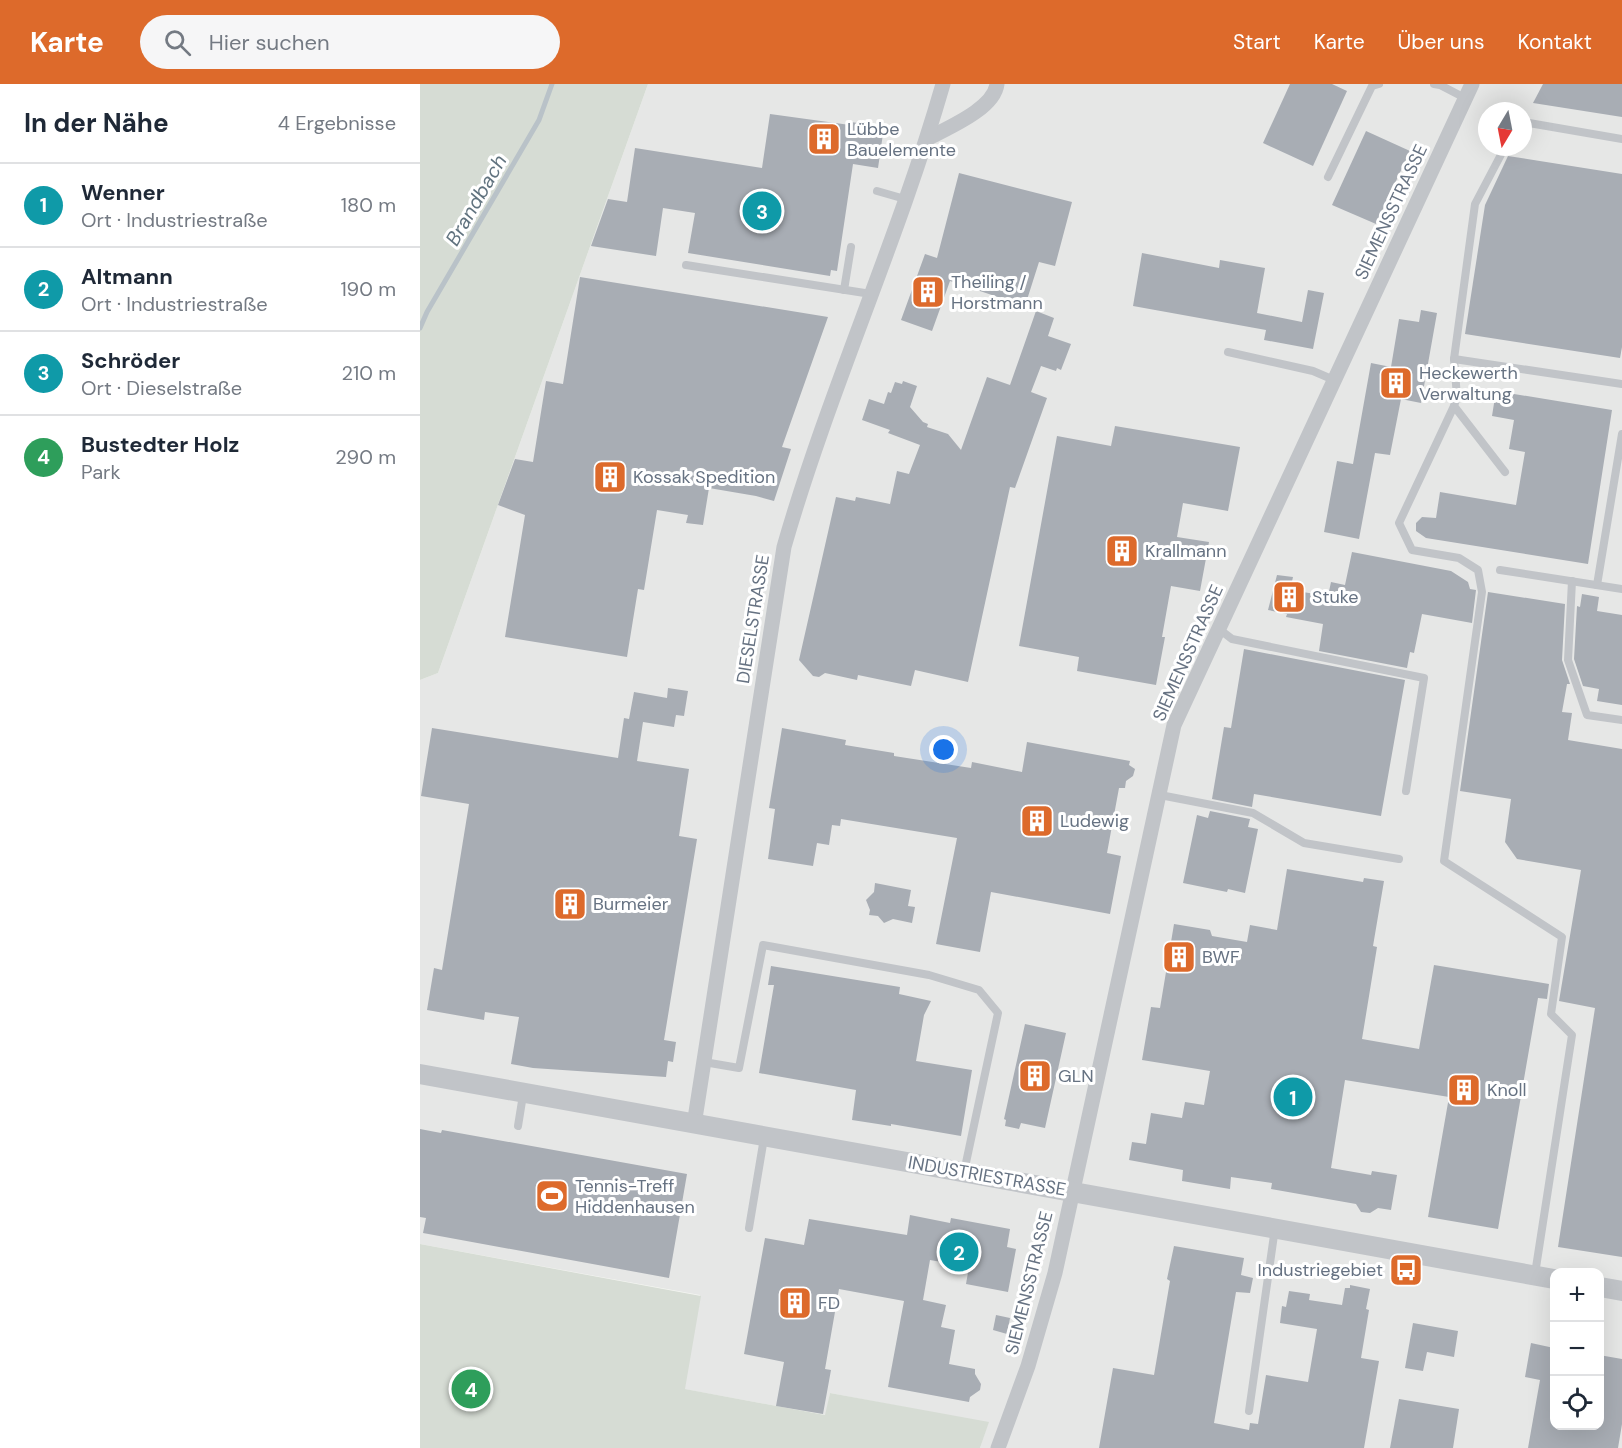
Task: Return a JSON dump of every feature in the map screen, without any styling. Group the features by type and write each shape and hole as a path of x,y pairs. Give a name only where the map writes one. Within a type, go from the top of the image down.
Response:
{"street":[{"name":"DIESELSTRASSE","path":"694,1125 784,547 812,456 906,199 943,84"},
{"path":"927,139 969,116 990,100 997,84"},
{"name":"SIEMENSSTRASSE","path":"998,1448 1028,1366 1055,1273 1174,725 1468,91"},
{"name":"INDUSTRIESTRASSE","path":"420,1074 1550,1278"},
{"path":"1604,1288 1622,1291"}],"lane":[{"path":"1328,177 1372,86 1379,84"},
{"path":"1434,84 1468,91"},
{"path":"1532,124 1622,139"},
{"path":"1500,156 1475,204 1454,360 1457,397 1399,523 1412,550 1459,558 1478,570 1482,592 1444,861 1562,937 1551,1014 1572,1035 1535,1275"},
{"path":"877,191 906,199"},
{"path":"844,290 851,247"},
{"path":"686,265 871,294"},
{"path":"1228,352 1313,370 1334,380"},
{"path":"1454,360 1622,384"},
{"path":"1454,406 1505,472"},
{"path":"1597,585 1622,434"},
{"path":"1500,570 1622,590"},
{"path":"1572,581 1568,660 1587,715 1622,720"},
{"path":"1219,629 1232,639 1424,678 1406,792"},
{"path":"1160,795 1252,813 1304,843 1399,860"},
{"path":"704,1062 739,1068 763,945 929,975 979,990 998,1013 964,1172"},
{"path":"518,1126 523,1094"},
{"path":"749,1228 764,1137"},
{"path":"1249,1411 1275,1228"}],"shaded area":[{"path":"420,84 648,84 438,673 420,680"},
{"path":"648,84 1622,84 1622,1448 980,1448 988,1423 830,1393 826,1415 684,1389 700,1295 420,1244 420,680 438,673"},
{"path":"420,1244 701,1296 685,1389 825,1415 830,1393 989,1422 980,1448 420,1448"}],"building":[{"path":"1290,84 1332,84 1347,91 1313,166 1263,143"},
{"path":"1543,84 1622,84 1622,117 1533,103"},
{"path":"770,114 850,125 851,122 884,127 878,168 853,164 837,271 831,270 830,276 688,253 695,213 663,208 656,256 591,246 608,199 627,202 635,148 762,168"},
{"path":"1366,131 1410,151 1376,224 1332,205"},
{"path":"1508,156 1622,174 1622,347 1620,358 1465,334 1485,205"},
{"path":"959,173 1072,202 1055,266 1039,262 1025,306 950,281 932,331 901,320 925,254 937,258"},
{"path":"1142,253 1219,268 1220,260 1265,268 1257,313 1302,322 1308,290 1324,293 1313,349 1264,340 1266,330 1133,306"},
{"name":"Kossak Spedition","path":"580,277 828,317 782,447 791,449 774,501 709,488 703,525 686,523 688,515 657,510 644,590 638,589 627,657 505,637 525,515 498,505 515,459 533,462 546,381 563,384"},
{"name":"Heckewerth Verwaltung","path":"1421,310 1437,313 1421,403 1401,399 1390,455 1375,453 1359,539 1324,532 1337,461 1353,464 1371,363 1391,367 1399,319 1419,322"},
{"path":"1036,311 1054,318 1048,336 1071,344 1061,370 1057,368 1056,371 1041,366 1031,392 1047,398 1015,488 1010,487 968,682 915,670 911,686 858,675 857,680 825,673 819,677 813,676 799,660 836,497 855,501 856,497 890,504 897,471 909,474 920,445 888,433 890,430 862,420 869,399 884,404 895,382 902,384 903,381 917,386 910,407 923,422 928,424 927,427 948,434 961,450 987,377 1010,385"},
{"path":"1496,391 1612,410 1588,564 1426,538 1416,531 1416,523 1422,517 1436,518 1440,492 1516,505 1525,452 1509,449 1514,420 1492,416"},
{"name":"Krallmann","path":"1115,426 1240,447 1228,511 1183,503 1177,537 1209,542 1200,591 1171,586 1156,685 1077,671 1079,657 1019,646 1057,436 1111,446"},
{"path":"1352,552 1451,571 1468,582 1470,589 1476,590 1472,623 1422,614 1414,653 1410,652 1407,668 1319,651 1323,624 1286,617 1287,614 1268,610 1277,575 1293,577 1290,590 1328,596 1331,582 1345,585"},
{"path":"1488,592 1565,604 1562,660 1570,684 1567,684 1562,712 1572,713 1568,740 1622,749 1622,1257 1558,1247 1595,1008 1559,1001 1581,870 1517,859 1505,842 1511,799 1460,791"},
{"path":"1582,594 1599,597 1597,611 1622,615 1622,705 1597,701 1599,689 1583,686 1574,659 1577,606 1580,607"},
{"path":"1244,649 1405,680 1381,816 1254,794 1252,807 1212,799 1224,727 1231,728"},
{"name":"Burmeier","path":"668,688 688,691 684,716 676,715 674,727 643,722 637,761 689,769 679,836 697,839 664,1040 676,1042 673,1062 668,1061 666,1077 533,1068 511,1064 519,1017 485,1012 484,1020 427,1010 434,968 442,970 469,804 421,796 432,728 618,758 624,718 629,719 634,692 667,698"},
{"path":"782,728 846,740 845,745 894,753 894,756 971,768 972,762 1022,772 1027,742 1130,761 1129,765 1135,769 1133,776 1126,781 1125,788 1119,788 1107,853 1121,856 1110,914 991,892 980,952 936,944 957,838 841,819 840,826 832,825 829,845 817,843 813,866 768,859 775,809 769,808"},
{"path":"1210,811 1250,819 1248,827 1258,829 1245,893 1228,889 1227,892 1183,883 1197,815 1208,818"},
{"path":"1287,869 1363,882 1364,878 1384,881 1373,946 1377,947 1362,1039 1419,1049 1434,965 1549,984 1547,999 1538,998 1498,1229 1428,1217 1449,1097 1345,1080 1331,1168 1371,1175 1372,1171 1397,1175 1391,1210 1378,1208 1370,1213 1361,1212 1356,1204 1271,1189 1272,1183 1231,1177 1230,1189 1182,1181 1183,1170 1129,1160 1132,1142 1146,1144 1151,1113 1182,1118 1185,1102 1204,1105 1210,1071 1142,1060 1151,1007 1160,1008 1174,924 1210,930 1212,936 1247,942 1250,925 1277,930"},
{"path":"875,883 911,890 908,906 915,907 912,923 893,919 884,923 878,916 869,915 870,910 866,900 874,892"},
{"path":"771,966 900,987 899,994 931,1001 924,1015 916,1061 972,1070 961,1136 852,1120 856,1090 759,1073 774,985 768,985"},
{"name":"GLN","path":"1025,1024 1066,1033 1045,1128 1021,1123 1019,1129 1005,1126 1006,1120 1004,1119"},
{"name":"Tennis-Treff Hiddenhausen","path":"420,1129 441,1133 442,1130 687,1174 669,1278 423,1233 426,1218 420,1217"},
{"path":"910,1215 950,1223 951,1218 1010,1229 1007,1247 1016,1249 1008,1292 966,1284 969,1267 930,1260 923,1300 946,1305 941,1327 955,1330 949,1364 975,1369 975,1374 981,1384 980,1390 970,1397 969,1402 888,1387 904,1301 839,1289 825,1369 831,1370 823,1414 776,1406 784,1362 744,1354 765,1238 804,1245 809,1219 907,1235"},
{"path":"1174,1246 1244,1258 1241,1275 1253,1278 1250,1293 1236,1292 1214,1423 1249,1430 1250,1423 1258,1424 1266,1375 1308,1382 1317,1329 1280,1323 1282,1306 1286,1307 1289,1291 1310,1294 1309,1300 1342,1305 1345,1288 1350,1288 1350,1285 1370,1289 1361,1358 1379,1361 1364,1448 1099,1448 1113,1368 1154,1375 1170,1281 1167,1279"},
{"path":"996,1315 1010,1318 1007,1334 993,1330"},
{"path":"1413,1323 1458,1331 1454,1357 1427,1352 1423,1371 1405,1368"},
{"path":"1531,1343 1550,1347 1550,1430 1604,1430 1604,1356 1622,1359 1622,1424 1618,1448 1528,1448 1540,1380 1525,1377"},
{"path":"1399,1399 1459,1409 1453,1448 1390,1448"}],"waterway":[{"name":"Brandbach","path":"420,328 427,312 539,120 552,84"}],"place":[{"name":"Lübbe Bauelemente","path":"824,139"},
{"name":"Schröder","path":"762,211"},
{"name":"Theiling / Horstmann","path":"928,292"},
{"name":"Heckewerth Verwaltung","path":"1396,383"},
{"name":"Kossak Spedition","path":"610,477"},
{"name":"Krallmann","path":"1122,551"},
{"name":"Stuke","path":"1289,597"},
{"name":"Ludewig","path":"1037,821"},
{"name":"Burmeier","path":"570,904"},
{"name":"BWF","path":"1179,957"},
{"name":"GLN","path":"1035,1076"},
{"name":"Knoll","path":"1464,1090"},
{"name":"Wenner","path":"1293,1097"},
{"name":"Tennis-Treff Hiddenhausen","path":"552,1196"},
{"name":"Altmann","path":"959,1252"},
{"name":"Industriegebiet","path":"1406,1270"},
{"name":"FD","path":"795,1303"},
{"name":"Bustedter Holz","path":"471,1389"}]}
